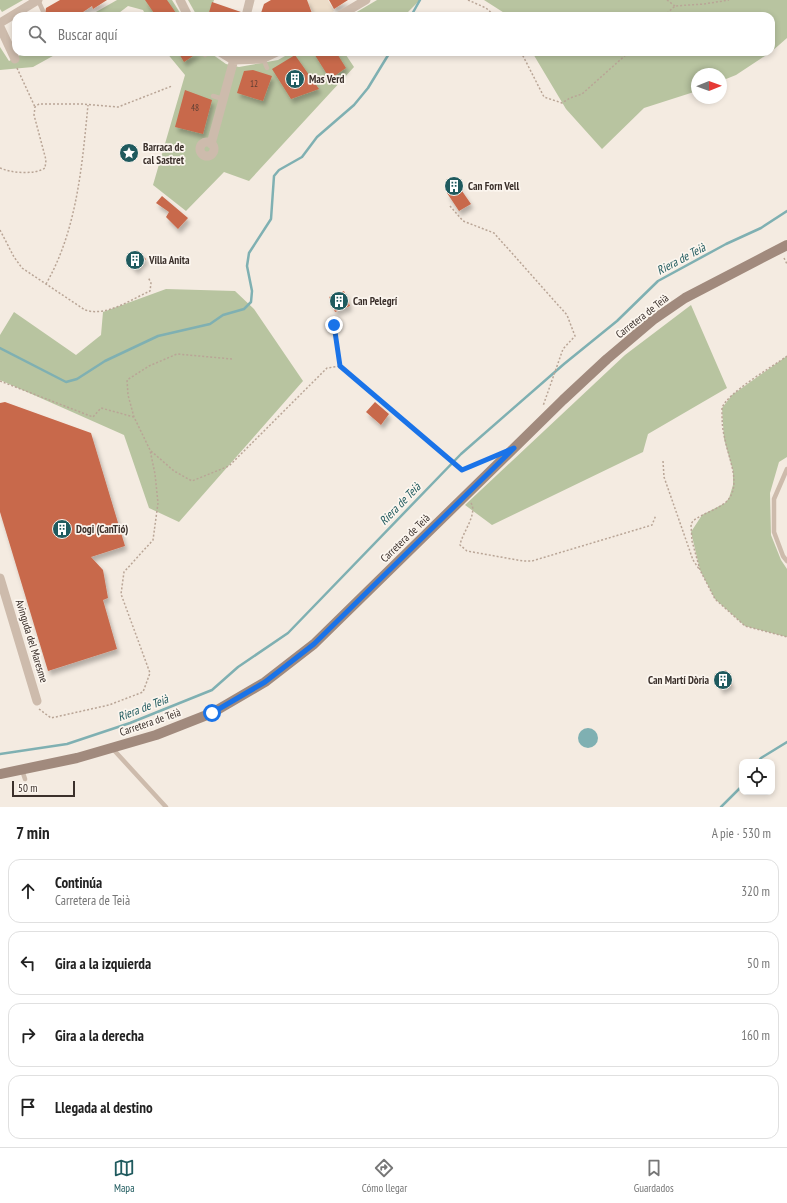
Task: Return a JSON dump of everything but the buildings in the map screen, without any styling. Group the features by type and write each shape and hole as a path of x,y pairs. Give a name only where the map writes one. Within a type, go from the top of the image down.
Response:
{"street":[{"path":"21,12 38,0"},
{"path":"180,0 186,12"},
{"path":"247,12 250,0"},
{"path":"346,12 366,0"},
{"path":"0,27 12,53"},
{"path":"211,144 235,56 263,58 268,56"},
{"name":"Carretera de Teià","path":"0,774 23,774 156,735 212,713 265,682 314,644 607,359 654,320 685,298 787,245"},
{"name":"Avinguda del Maresme","path":"0,578 37,701"}],"lane":[{"path":"38,0 44,11"},
{"path":"263,58 267,68"},
{"path":"212,96 223,99"},
{"path":"787,470 784,472 774,499 774,532 783,556 787,561"},
{"path":"112,748 166,807"}],"path":[{"path":"468,0 486,8 491,12"},
{"path":"667,0 675,6"},
{"path":"668,12 675,6 704,4 729,0"},
{"path":"523,56 544,97 562,103 570,98 582,94 625,56"},
{"path":"0,168 18,172 40,171 44,168 46,160 34,115 36,107 29,90 19,73 15,59"},
{"path":"36,107 42,103 118,107 172,86"},
{"path":"46,284 56,268 66,243 75,203 88,105"},
{"path":"450,206 463,221 494,233 566,315 575,336 563,349 541,413"},
{"path":"0,230 14,257 22,268 84,310 94,313 103,312 150,291 151,283 148,277"},
{"path":"334,325 340,366 462,470 491,459"},
{"path":"37,701 39,710 51,718 109,705 143,692 150,673 121,594 124,572 153,540 158,503 156,474 150,450 134,418 128,396 127,380 149,366 177,354 232,359"},
{"path":"700,570 692,541 691,524 698,517 725,503 730,498 733,485 733,471 724,439 723,404 732,395 787,356"},
{"path":"150,450 174,471 192,481 211,475 229,466 327,368 340,366"},
{"path":"0,380 93,417 101,408 134,418"},
{"path":"663,461 664,477 693,560 715,599 745,626 787,637"},
{"path":"465,496 473,505 472,512 460,545 467,551 523,561 546,557 652,526 656,515"}],"green space":[{"path":"0,0 23,0 2,12 0,9"},
{"path":"117,0 172,0 180,12 144,12 143,10 128,6 120,12 96,12"},
{"path":"188,0 214,0 210,12 195,12"},
{"path":"377,0 420,0 408,12 357,12"},
{"path":"484,0 787,0 787,38 775,48 775,12 503,12"},
{"path":"0,47 9,61 18,56 53,56 33,67 0,70"},
{"path":"169,56 215,56 226,64 239,67 278,60 285,56 347,56 354,67 249,181 224,172 186,211 153,185 185,75"},
{"path":"534,56 765,56 736,75 727,79 727,68 691,68 691,93 644,108 602,149 566,109"},
{"path":"166,289 235,291 254,309 303,381 179,522 149,508 124,435 0,380 0,335 14,312 76,355 101,335 103,312"},
{"path":"691,305 727,388 648,434 643,452 492,525 465,505 625,355"},
{"path":"787,356 787,457 779,462 770,493 771,535 781,560 787,569 787,637 745,626 715,599 700,570 691,532 702,515 725,503 729,498 733,485 733,471 724,439 722,408 732,395"}],"shaded area":[{"path":"306,0 328,0 334,11 332,12 313,12"}],"water":[{"path":"588,728 595,731 598,738 595,745 588,748 581,745 578,738 581,731"}],"waterway":[{"path":"413,12 420,0"},
{"path":"0,348 66,382 77,379 105,361 158,336 210,324 223,315 244,309 251,302 252,291 247,266 249,253 271,219 274,176 279,170 302,157 317,137 354,105 368,88 388,56"},
{"name":"Riera de Teià","path":"0,754 67,744 130,723 212,690 238,667 288,633 461,454 564,364 617,321 658,281 726,244 761,228 787,211"},
{"path":"760,759 787,742"},
{"path":"721,807 739,789"}],"place":[{"name":"Mas Verd","path":"295,79"},
{"name":"Barraca de cal Sastret","path":"129,153"},
{"name":"Can Forn Vell","path":"454,186"},
{"name":"Villa Anita","path":"135,260"},
{"name":"Can Pelegrí","path":"339,301"},
{"name":"Dogi (CanTió)","path":"62,529"},
{"name":"Can Martí Dòria","path":"723,680"}],"route":[{"path":"212,713 265,682 314,644 514,448 462,470 340,366 334,325"}]}
